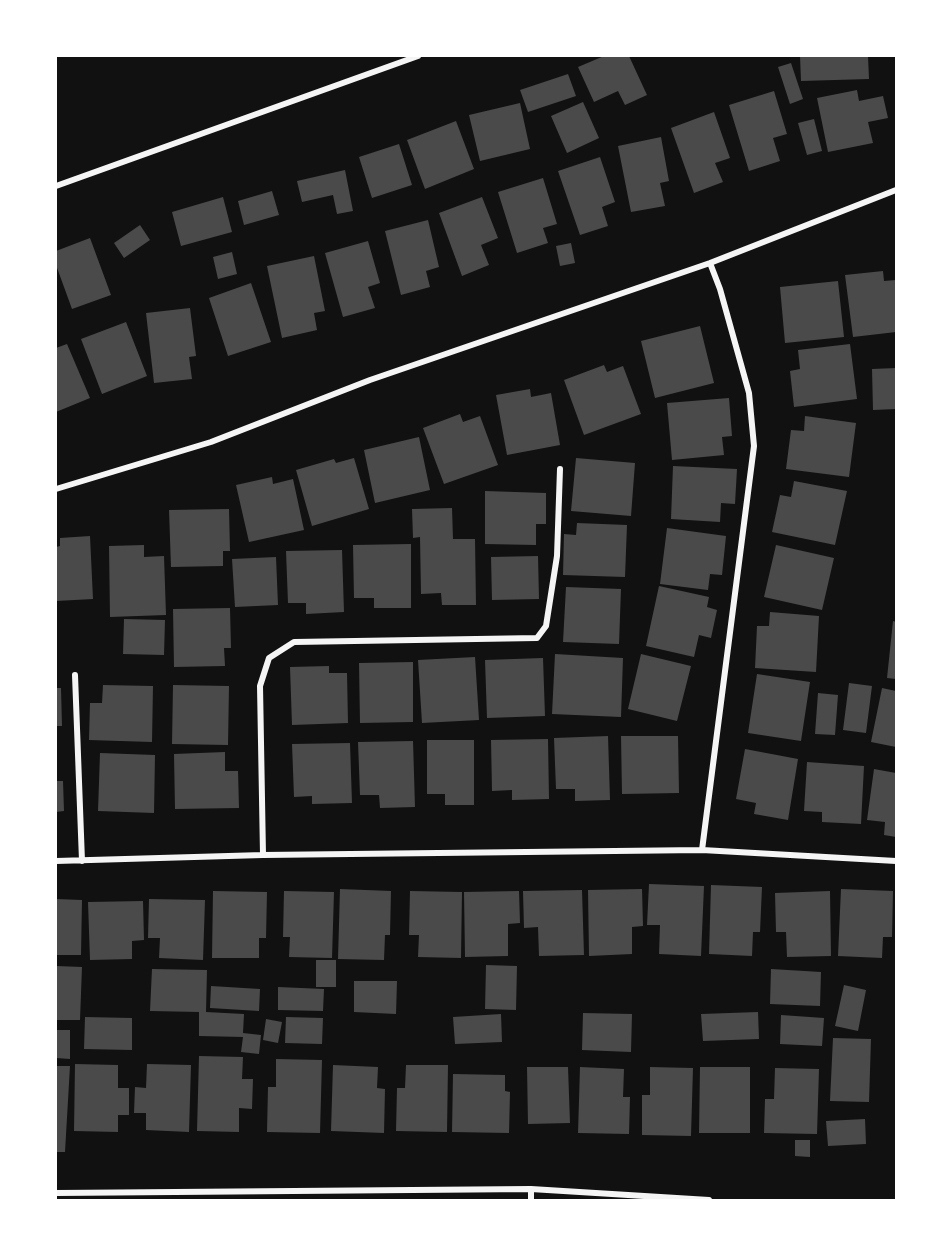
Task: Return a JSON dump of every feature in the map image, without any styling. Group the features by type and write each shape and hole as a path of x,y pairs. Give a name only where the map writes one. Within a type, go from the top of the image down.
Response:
{"street":[{"path":"56,186 418,56"},
{"path":"56,489 211,442 370,380 710,264 897,190"},
{"path":"702,850 754,446 749,393 720,289 710,264"},
{"path":"263,855 260,686 269,658 294,642 537,638 546,626 557,556 560,470"},
{"path":"75,675 82,861"},
{"path":"56,861 263,855 702,850 897,861"},
{"path":"56,1193 531,1189 709,1200"},
{"path":"531,1189 531,1200"}],"building":[{"path":"604,56 629,56 647,95 625,105 618,91 594,102 578,67"},
{"path":"800,56 868,56 869,79 801,81"},
{"path":"791,63 803,99 790,104 778,67"},
{"path":"568,74 576,96 528,112 520,90"},
{"path":"857,90 859,101 883,96 888,118 868,122 873,143 828,152 817,98"},
{"path":"774,91 787,134 773,138 780,161 749,171 729,105"},
{"path":"583,102 599,138 567,153 551,116"},
{"path":"520,103 530,149 480,161 469,115"},
{"path":"714,112 730,158 715,163 723,182 694,193 671,128"},
{"path":"814,119 822,151 807,155 798,123"},
{"path":"456,121 474,169 425,189 407,140"},
{"path":"661,137 669,181 660,183 665,206 631,212 618,146"},
{"path":"399,144 412,185 372,198 359,157"},
{"path":"600,157 615,202 602,207 608,226 580,235 558,171"},
{"path":"345,170 353,211 337,214 333,195 302,202 297,181"},
{"path":"543,178 557,224 543,228 548,243 517,253 498,192"},
{"path":"272,191 279,215 244,225 238,201"},
{"path":"223,197 232,232 181,246 172,212"},
{"path":"482,197 498,238 481,245 489,265 462,276 439,213"},
{"path":"428,220 439,267 426,271 430,287 401,295 385,231"},
{"path":"140,225 150,240 124,258 114,243"},
{"path":"90,238 111,295 72,309 56,265 56,251"},
{"path":"368,241 380,283 368,287 375,308 343,317 325,253"},
{"path":"571,243 575,263 560,266 556,246"},
{"path":"232,252 237,274 218,279 213,257"},
{"path":"314,256 325,311 314,313 317,330 282,338 267,266"},
{"path":"883,271 884,281 896,280 896,332 853,337 845,275"},
{"path":"838,281 844,337 785,343 780,287"},
{"path":"251,283 271,342 228,356 209,298"},
{"path":"190,308 196,356 189,357 192,379 154,383 146,313"},
{"path":"126,322 147,376 102,394 81,339"},
{"path":"700,326 714,383 655,398 641,341"},
{"path":"67,344 90,398 56,412 56,348"},
{"path":"850,344 857,399 794,407 790,371 800,369 798,350"},
{"path":"604,365 607,372 623,366 641,414 584,435 564,380"},
{"path":"896,368 896,409 873,410 872,369"},
{"path":"530,389 531,397 551,393 560,445 507,455 496,395"},
{"path":"729,398 732,436 722,437 724,455 672,460 667,403"},
{"path":"460,414 463,422 480,416 498,465 444,484 423,428"},
{"path":"805,416 856,423 849,477 786,469 791,430 804,431"},
{"path":"419,437 430,490 375,503 364,450"},
{"path":"354,458 369,509 312,526 296,470 334,459 336,463"},
{"path":"576,458 635,463 631,516 571,511"},
{"path":"673,466 737,469 735,504 721,503 720,522 671,519"},
{"path":"272,477 273,484 293,479 304,530 249,542 236,485"},
{"path":"794,481 847,491 835,545 772,532 780,495 791,497"},
{"path":"485,491 546,493 546,524 536,524 536,545 485,544"},
{"path":"452,508 453,539 475,539 476,605 442,605 441,593 421,594 420,537 413,538 412,509"},
{"path":"229,509 230,551 223,551 223,566 171,567 169,510"},
{"path":"577,523 627,525 625,577 563,575 564,534 576,535"},
{"path":"667,528 726,536 722,575 710,574 708,590 660,584"},
{"path":"90,536 93,599 56,601 56,547 60,546 60,538"},
{"path":"411,544 411,608 374,608 374,598 354,598 353,545"},
{"path":"144,545 144,557 164,556 166,615 110,617 109,546"},
{"path":"776,545 834,558 822,610 764,597"},
{"path":"342,550 344,612 306,614 306,603 288,603 286,551"},
{"path":"538,556 539,599 492,600 491,557"},
{"path":"276,557 278,605 235,607 232,559"},
{"path":"659,586 709,597 707,607 717,610 711,638 699,635 694,657 646,646"},
{"path":"566,587 621,589 619,644 563,642"},
{"path":"230,608 231,648 224,648 225,666 174,667 173,609"},
{"path":"770,612 819,616 816,672 755,668 757,626 769,626"},
{"path":"124,619 165,620 164,655 123,654"},
{"path":"893,621 896,622 896,679 887,678"},
{"path":"555,654 623,658 621,717 552,714"},
{"path":"641,654 691,666 677,721 628,709"},
{"path":"475,657 479,720 422,723 418,660"},
{"path":"543,658 545,716 487,718 485,660"},
{"path":"413,662 413,722 360,723 359,663"},
{"path":"329,666 329,673 347,673 348,723 292,725 290,667"},
{"path":"757,674 810,682 801,741 748,733"},
{"path":"849,683 872,686 866,733 843,730"},
{"path":"103,685 153,686 152,742 89,740 90,703 102,703"},
{"path":"173,685 229,686 228,745 172,744"},
{"path":"56,688 61,688 62,726 56,726"},
{"path":"882,688 896,691 896,747 871,742"},
{"path":"818,693 838,695 835,735 815,734"},
{"path":"608,736 610,800 575,801 575,789 556,789 554,738"},
{"path":"621,736 678,736 679,793 622,794"},
{"path":"548,739 549,799 512,800 512,790 492,791 491,740"},
{"path":"427,740 474,740 474,805 445,805 445,794 427,794"},
{"path":"413,741 415,807 380,808 379,795 360,795 358,742"},
{"path":"350,743 352,803 312,804 312,796 294,797 292,744"},
{"path":"745,749 798,759 788,820 754,814 756,803 736,799"},
{"path":"225,752 225,771 238,771 239,808 175,809 174,754"},
{"path":"100,753 155,755 154,813 98,811"},
{"path":"807,762 864,766 861,824 822,822 822,812 804,811"},
{"path":"874,769 896,773 896,837 884,835 885,822 867,820"},
{"path":"56,781 63,781 64,811 56,812"},
{"path":"649,884 704,886 701,956 659,954 660,925 647,925"},
{"path":"711,885 762,887 760,932 753,932 752,956 709,954"},
{"path":"340,889 391,891 390,935 385,935 384,960 338,959"},
{"path":"642,889 643,926 632,927 632,954 589,956 588,890"},
{"path":"841,889 893,891 892,937 883,937 882,958 838,956"},
{"path":"582,890 584,955 539,956 538,927 524,928 523,891"},
{"path":"213,891 267,892 266,938 259,938 259,958 212,958"},
{"path":"284,891 334,892 332,958 289,957 290,937 283,937"},
{"path":"410,891 462,892 461,958 418,957 419,935 409,935"},
{"path":"519,891 520,923 508,924 508,956 465,957 464,892"},
{"path":"830,891 831,956 787,957 786,932 776,932 775,893"},
{"path":"56,899 82,900 81,955 56,955"},
{"path":"149,899 205,900 203,960 159,958 160,938 148,938"},
{"path":"143,901 144,940 132,941 132,959 90,960 88,902"},
{"path":"316,960 336,960 336,987 316,987"},
{"path":"486,965 517,966 516,1010 485,1009"},
{"path":"56,966 82,967 80,1020 56,1020"},
{"path":"152,969 207,970 206,1012 244,1014 243,1033 261,1035 259,1054 241,1052 243,1037 199,1036 199,1012 150,1011"},
{"path":"771,969 821,972 820,1006 770,1004"},
{"path":"354,981 397,981 396,1014 354,1012"},
{"path":"844,985 866,990 858,1031 835,1026"},
{"path":"211,986 260,989 259,1011 210,1008"},
{"path":"278,987 324,989 323,1011 278,1010"},
{"path":"758,1012 759,1039 703,1041 701,1014"},
{"path":"583,1013 632,1014 631,1052 582,1050"},
{"path":"501,1014 502,1042 455,1044 453,1017"},
{"path":"781,1015 824,1018 822,1046 780,1044"},
{"path":"85,1017 132,1018 132,1050 84,1049"},
{"path":"286,1017 323,1018 322,1044 285,1043"},
{"path":"266,1019 282,1022 278,1043 263,1040"},
{"path":"56,1030 70,1030 70,1059 56,1058"},
{"path":"833,1038 871,1039 869,1102 830,1101"},
{"path":"199,1056 243,1057 242,1079 253,1079 252,1109 239,1108 239,1132 197,1131"},
{"path":"276,1059 322,1060 320,1133 267,1132 268,1087 276,1087"},
{"path":"75,1064 118,1065 118,1088 129,1088 129,1115 118,1115 118,1132 74,1131"},
{"path":"147,1064 191,1065 189,1132 146,1130 146,1113 134,1113 135,1087 146,1088"},
{"path":"333,1065 378,1067 377,1088 385,1089 384,1133 331,1131"},
{"path":"406,1065 448,1065 447,1132 396,1131 397,1088 405,1088"},
{"path":"56,1066 70,1066 65,1152 56,1152"},
{"path":"527,1067 568,1067 570,1123 528,1124"},
{"path":"580,1067 624,1069 623,1097 630,1097 629,1134 578,1133"},
{"path":"650,1067 693,1068 691,1136 642,1135 642,1095 650,1095"},
{"path":"700,1067 750,1067 750,1133 699,1133"},
{"path":"775,1068 819,1069 817,1134 764,1133 765,1099 774,1099"},
{"path":"453,1074 505,1075 505,1091 510,1092 509,1133 452,1132"},
{"path":"865,1119 866,1144 828,1146 826,1121"},
{"path":"795,1140 810,1140 810,1157 795,1156"}]}
